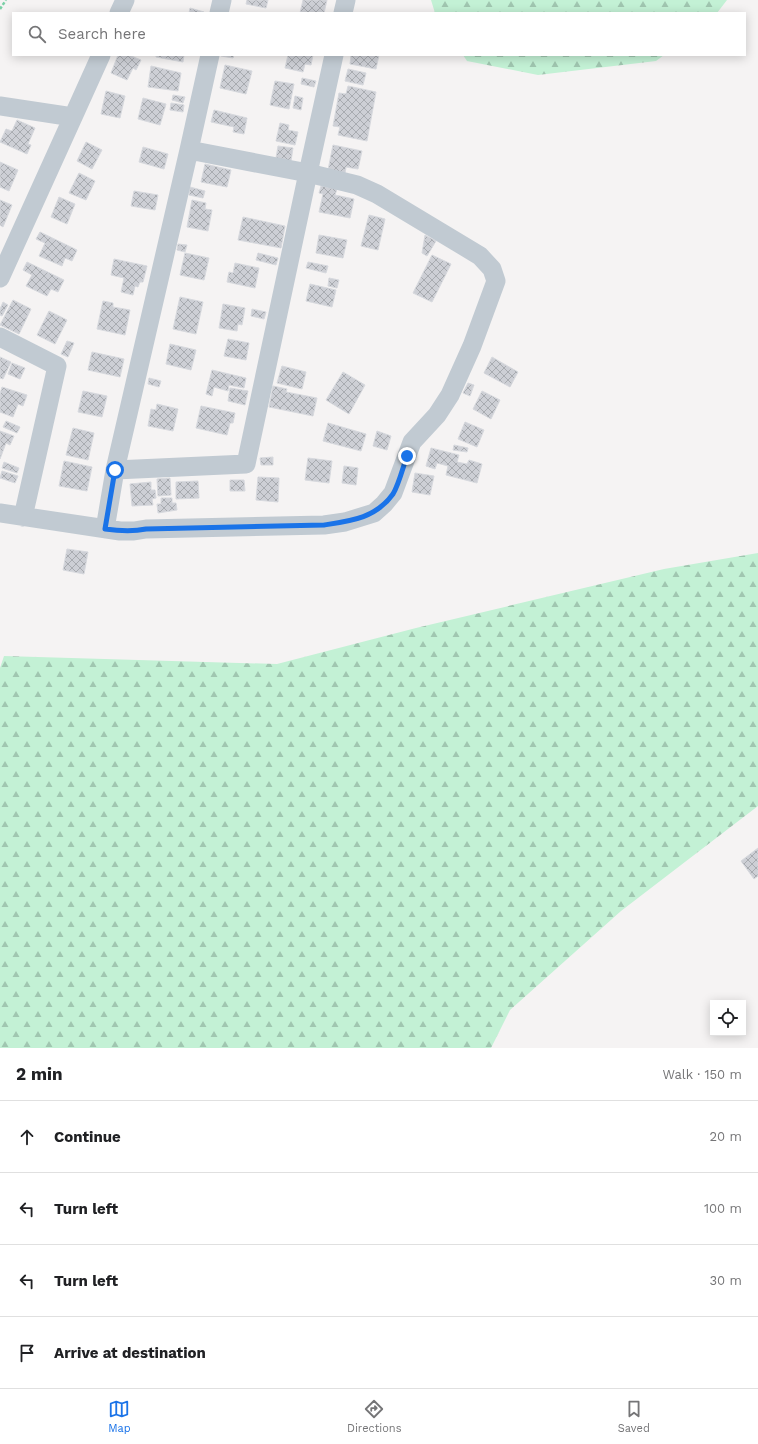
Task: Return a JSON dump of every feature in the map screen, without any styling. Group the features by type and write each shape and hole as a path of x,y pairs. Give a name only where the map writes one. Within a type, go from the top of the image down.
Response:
{"street":[{"path":"120,12 125,0"},
{"path":"219,12 222,0"},
{"path":"343,12 346,0"},
{"path":"0,278 101,56"},
{"path":"105,529 115,470 210,56"},
{"path":"115,470 246,464 334,56"},
{"path":"0,106 73,117"},
{"path":"0,513 120,531 146,529 324,525 345,522 374,513 384,504 393,493 412,442 437,415 450,395 472,346 496,281 492,269 480,256 377,194 357,185 308,173 189,150"},
{"path":"0,337 57,366 23,517"}],"path":[{"path":"0,9 6,0"}],"green space":[{"path":"431,0 727,0 718,12 435,12"},
{"path":"464,56 663,56 656,61 538,75 467,61"},
{"path":"758,553 758,806 621,911 510,1010 491,1048 0,1048 0,668 4,656 277,664 416,628 664,569"}],"building":[{"path":"247,0 268,0 266,8 246,4"},
{"path":"303,0 327,0 324,12 300,12"},
{"path":"190,8 204,12 189,12"},
{"path":"118,56 131,56 141,60 136,70 133,68 127,80 111,73"},
{"path":"156,56 184,56 183,62"},
{"path":"221,56 234,56 233,58"},
{"path":"288,56 313,56 311,65 305,64 303,72 285,68"},
{"path":"351,56 379,56 376,69 350,64"},
{"path":"225,65 252,71 246,94 220,88"},
{"path":"151,66 181,73 178,91 148,87"},
{"path":"348,69 366,73 363,85 345,81"},
{"path":"302,78 316,81 314,87 301,84"},
{"path":"275,81 294,84 289,109 270,105"},
{"path":"348,86 376,92 367,141 338,135 340,127 333,126 339,93 346,94"},
{"path":"106,91 125,96 120,118 101,114"},
{"path":"173,95 185,97 183,103 172,100"},
{"path":"295,96 303,98 301,110 293,108"},
{"path":"143,98 166,104 160,125 138,119"},
{"path":"171,103 184,105 183,112 170,110"},
{"path":"214,110 247,118 244,134 233,132 234,127 211,122"},
{"path":"17,120 35,128 28,144 31,145 27,154 0,142 6,129 12,131"},
{"path":"280,123 289,125 288,130 298,132 295,145 276,141"},
{"path":"86,142 102,150 92,169 77,161"},
{"path":"333,145 362,151 358,169 346,167 345,174 328,170"},
{"path":"278,146 293,148 291,161 276,158"},
{"path":"143,147 168,154 164,169 139,162"},
{"path":"0,162 18,170 9,191 0,187"},
{"path":"205,164 231,170 227,187 201,182"},
{"path":"79,173 95,181 86,200 69,193"},
{"path":"321,186 337,189 335,195 354,199 350,218 319,212 323,194 319,193"},
{"path":"190,187 205,191 203,198 189,195"},
{"path":"134,191 158,195 155,210 131,206"},
{"path":"59,197 75,204 67,224 51,217"},
{"path":"0,200 12,205 3,227 0,225"},
{"path":"192,200 206,203 205,209 212,210 208,231 187,227"},
{"path":"369,215 385,219 378,250 361,246"},
{"path":"243,217 285,226 281,248 238,240"},
{"path":"40,232 77,250 72,261 65,258 62,266 39,256 45,243 36,239"},
{"path":"319,235 347,240 343,258 316,253"},
{"path":"425,235 436,241 427,256 422,253"},
{"path":"178,244 187,245 185,252 177,250"},
{"path":"185,253 209,258 204,280 180,275"},
{"path":"258,253 278,258 276,265 256,260"},
{"path":"432,255 451,264 432,302 413,293"},
{"path":"114,259 147,266 143,282 140,282 138,287 135,286 133,295 121,292 124,278 111,275"},
{"path":"27,262 64,280 58,292 51,289 47,296 26,286 32,275 23,270"},
{"path":"308,262 328,266 326,273 306,268"},
{"path":"235,263 259,268 255,288 227,282 229,272 233,273"},
{"path":"329,278 339,280 337,288 328,286"},
{"path":"310,284 336,290 332,307 306,301"},
{"path":"180,297 203,302 196,334 173,329"},
{"path":"13,300 31,309 19,334 0,325"},
{"path":"103,301 113,303 113,307 130,310 125,335 97,329"},
{"path":"3,302 8,305 2,316 0,315 0,309"},
{"path":"223,304 245,308 242,325 238,324 237,331 219,328"},
{"path":"252,309 266,312 264,319 251,316"},
{"path":"49,311 67,320 55,344 37,335"},
{"path":"228,339 249,343 246,360 224,356"},
{"path":"67,341 74,343 68,357 61,354"},
{"path":"170,344 196,350 191,370 166,364"},
{"path":"92,352 124,359 120,377 88,370"},
{"path":"0,357 11,362 3,379 0,378"},
{"path":"492,357 518,372 510,387 484,373"},
{"path":"12,363 25,368 20,379 8,374"},
{"path":"282,366 306,372 302,389 277,383"},
{"path":"212,370 246,378 244,388 229,385 228,391 214,387 212,396 206,394"},
{"path":"343,372 365,385 349,414 326,400"},
{"path":"149,378 161,381 159,387 148,384"},
{"path":"468,383 474,385 470,396 463,393"},
{"path":"273,386 287,389 286,392 317,398 313,416 269,407"},
{"path":"2,387 27,395 23,406 18,404 13,417 0,412 0,394"},
{"path":"230,388 248,391 245,405 228,401"},
{"path":"83,391 107,396 102,417 78,412"},
{"path":"482,391 500,400 491,419 473,409"},
{"path":"157,404 178,409 173,431 148,426 151,409 156,410"},
{"path":"201,406 235,413 233,423 230,423 227,435 196,428"},
{"path":"6,421 20,427 17,433 3,427"},
{"path":"465,422 484,430 477,447 458,439"},
{"path":"328,423 366,434 361,451 323,441"},
{"path":"73,428 94,433 88,460 66,455"},
{"path":"0,431 14,436 10,445 6,443 0,459"},
{"path":"377,431 391,436 387,450 373,446"},
{"path":"454,445 468,448 467,452 453,450"},
{"path":"431,448 459,455 457,462 467,464 469,460 482,464 477,483 446,475 448,466 437,463 435,469 426,466"},
{"path":"273,457 273,465 261,465 260,458"},
{"path":"308,458 332,461 329,483 305,480"},
{"path":"64,461 92,467 87,491 59,486"},
{"path":"4,462 19,468 17,473 2,468"},
{"path":"344,466 358,468 356,485 342,483"},
{"path":"2,471 18,476 15,483 0,478"},
{"path":"415,473 434,476 430,495 412,492"},
{"path":"258,477 279,478 278,502 256,500"},
{"path":"170,478 171,495 158,496 157,479"},
{"path":"230,480 244,480 245,491 230,491"},
{"path":"198,481 199,498 176,499 176,482"},
{"path":"151,482 151,490 155,490 156,498 152,499 153,505 132,506 130,484"},
{"path":"161,498 172,498 172,503 176,503 177,510 158,513 157,504 161,504"},
{"path":"67,549 88,552 84,574 63,570"},
{"path":"758,848 758,876 754,879 741,861"}],"route":[{"path":"115,470 105,529 134,531 146,529 324,525 345,522 374,513 393,493 407,456"}]}
